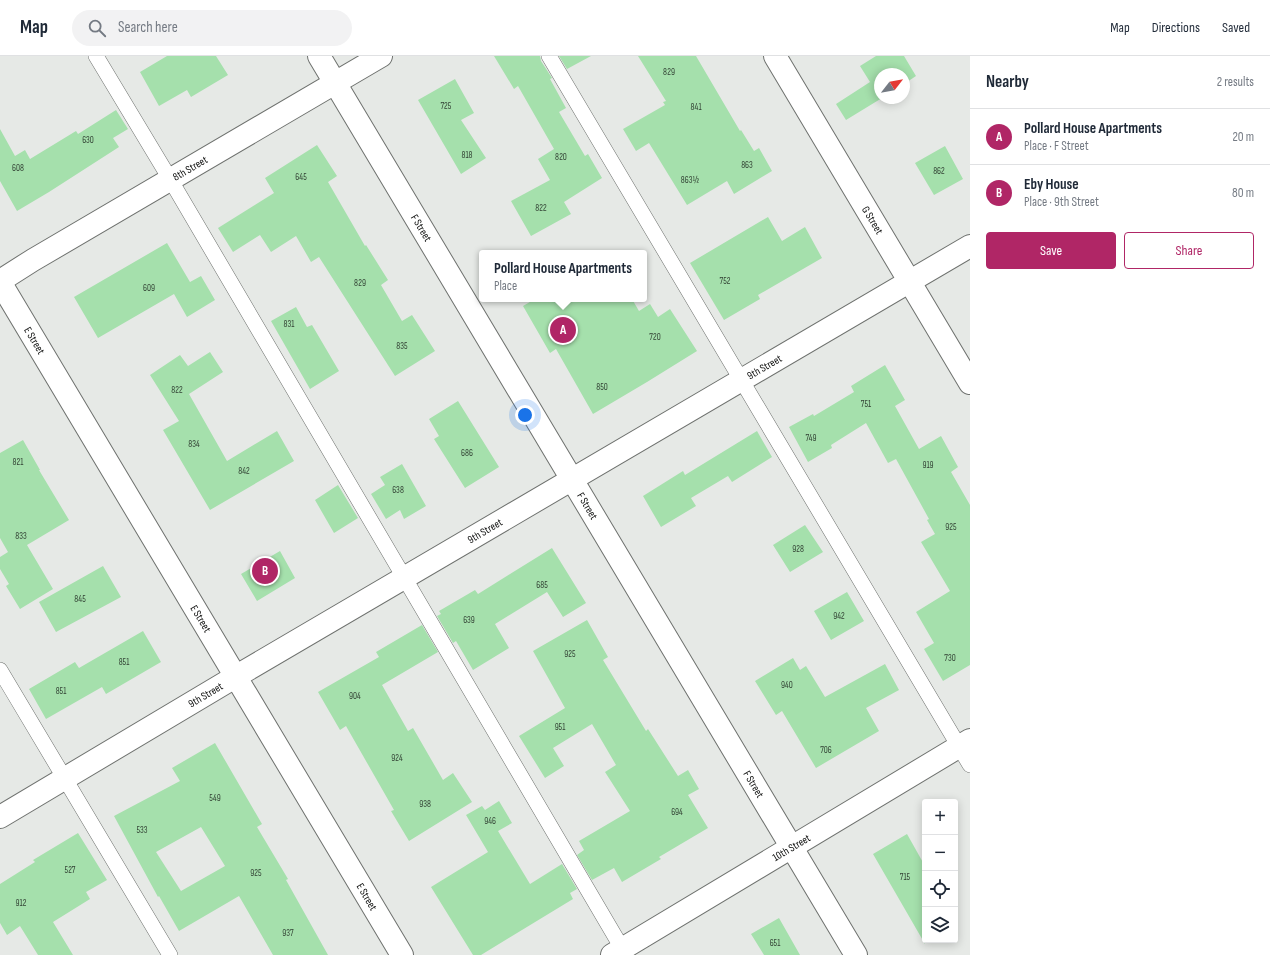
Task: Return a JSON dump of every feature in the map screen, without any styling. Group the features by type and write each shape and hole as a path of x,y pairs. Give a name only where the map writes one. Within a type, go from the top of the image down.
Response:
{"street":[{"name":"F Street","path":"319,56 856,955"},
{"name":"8th Street","path":"0,281 170,179 381,56"},
{"name":"G Street","path":"775,56 970,383"},
{"name":"9th Street","path":"0,817 235,677 970,246"},
{"name":"E Street","path":"0,281 402,955"},
{"name":"10th Street","path":"620,953 964,743"}],"lane":[{"path":"96,56 170,179 404,578 620,953"},
{"path":"549,56 741,380 964,743 970,765"},
{"path":"0,670 170,955"}],"building":[{"path":"167,56 216,56 228,75 191,97 187,90 159,106 140,72"},
{"path":"494,56 540,56 541,61 552,78 550,79 566,108 559,112 585,156 588,154 602,178 564,202 571,214 531,236 511,201 550,180 538,159 554,149 518,86 514,89"},
{"path":"559,56 591,56 567,69"},
{"path":"638,56 696,56 740,131 741,130 754,151 759,148 772,171 734,194 727,181 687,205 649,143 636,151 623,129 665,105 663,102 666,101"},
{"path":"876,56 904,56 916,76 910,80 910,68 874,68 874,103 846,120 836,104 870,82 860,66"},
{"path":"455,79 474,113 461,120 486,158 461,174 418,100"},
{"path":"116,110 128,129 113,138 119,147 17,211 0,181 0,129 15,156 25,150 30,159 76,131 78,134"},
{"path":"317,145 337,176 328,182 365,246 366,245 388,280 381,285 402,321 412,315 435,351 395,376 319,257 311,262 296,236 271,252 260,235 233,252 218,228 274,193 265,178"},
{"path":"945,146 963,179 934,195 915,163"},
{"path":"768,217 782,241 805,227 822,258 758,295 760,299 724,320 690,263"},
{"path":"167,243 190,282 201,276 215,300 187,317 174,294 98,338 74,297"},
{"path":"530,302 634,302 639,311 650,304 658,317 670,309 697,351 593,414 556,349 550,353 523,306"},
{"path":"296,307 307,327 312,325 339,371 310,389 271,321"},
{"path":"210,352 223,372 189,394 227,461 277,431 294,461 210,510 163,430 179,421 150,375 180,355 188,366"},
{"path":"885,365 905,400 895,406 919,449 941,436 958,467 951,472 970,505 970,665 943,681 924,649 934,643 916,612 950,591 921,542 935,534 927,520 929,519 896,459 888,463 866,423 831,445 832,448 808,462 789,427 813,414 814,416 854,392 851,386"},
{"path":"458,401 499,467 465,488 434,439 439,436 429,419"},
{"path":"757,431 772,457 732,482 728,476 691,498 696,506 661,527 643,496 683,471 685,475"},
{"path":"23,440 69,520 27,545 53,589 20,609 6,586 9,584 0,569 0,557 8,552 0,538 0,453"},
{"path":"402,464 426,506 404,519 400,510 386,519 371,494 385,485 380,477"},
{"path":"338,485 358,518 334,533 315,500"},
{"path":"805,525 823,552 790,572 773,545"},
{"path":"552,548 586,603 563,617 547,592 495,624 509,648 473,670 456,641 453,643 437,616 441,614 439,611 475,590 478,594"},
{"path":"280,551 295,578 257,601 241,574"},
{"path":"103,566 121,597 56,632 39,602"},
{"path":"847,592 864,621 831,640 814,611"},
{"path":"587,620 608,657 603,660 646,731 648,729 678,776 688,770 699,789 688,795 708,828 659,857 661,859 622,882 614,868 592,880 577,855 584,850 579,841 630,811 605,772 616,765 592,724 553,748 564,766 545,778 519,736 565,708 533,651"},
{"path":"422,625 438,652 382,685 408,731 413,728 443,780 453,773 472,802 409,841 391,811 394,810 346,726 340,730 318,692 379,657 376,652"},
{"path":"143,631 161,662 106,694 102,687 46,719 29,689 75,662 79,668"},
{"path":"793,658 800,670 806,666 825,697 885,664 899,690 866,708 879,731 816,768 782,711 776,715 755,681"},
{"path":"215,743 262,824 257,827 288,879 286,880 328,955 273,955 239,896 179,931 159,896 158,897 114,816 180,781 172,768","holes":["201,827 225,866 181,891 156,852"]},
{"path":"499,801 512,823 498,831 530,884 562,864 577,889 570,893 573,899 481,955 473,955 431,887 488,852 466,815 482,806 485,810"},
{"path":"78,833 107,880 86,892 90,899 53,922 73,955 38,955 20,926 7,935 0,923 0,884 35,862 33,860"},
{"path":"907,834 922,861 922,939 873,854"},
{"path":"779,918 800,955 764,955 751,934"}],"place":[{"name":"Pollard House Apartments","path":"563,330"},
{"name":"Eby House","path":"265,571"}]}
